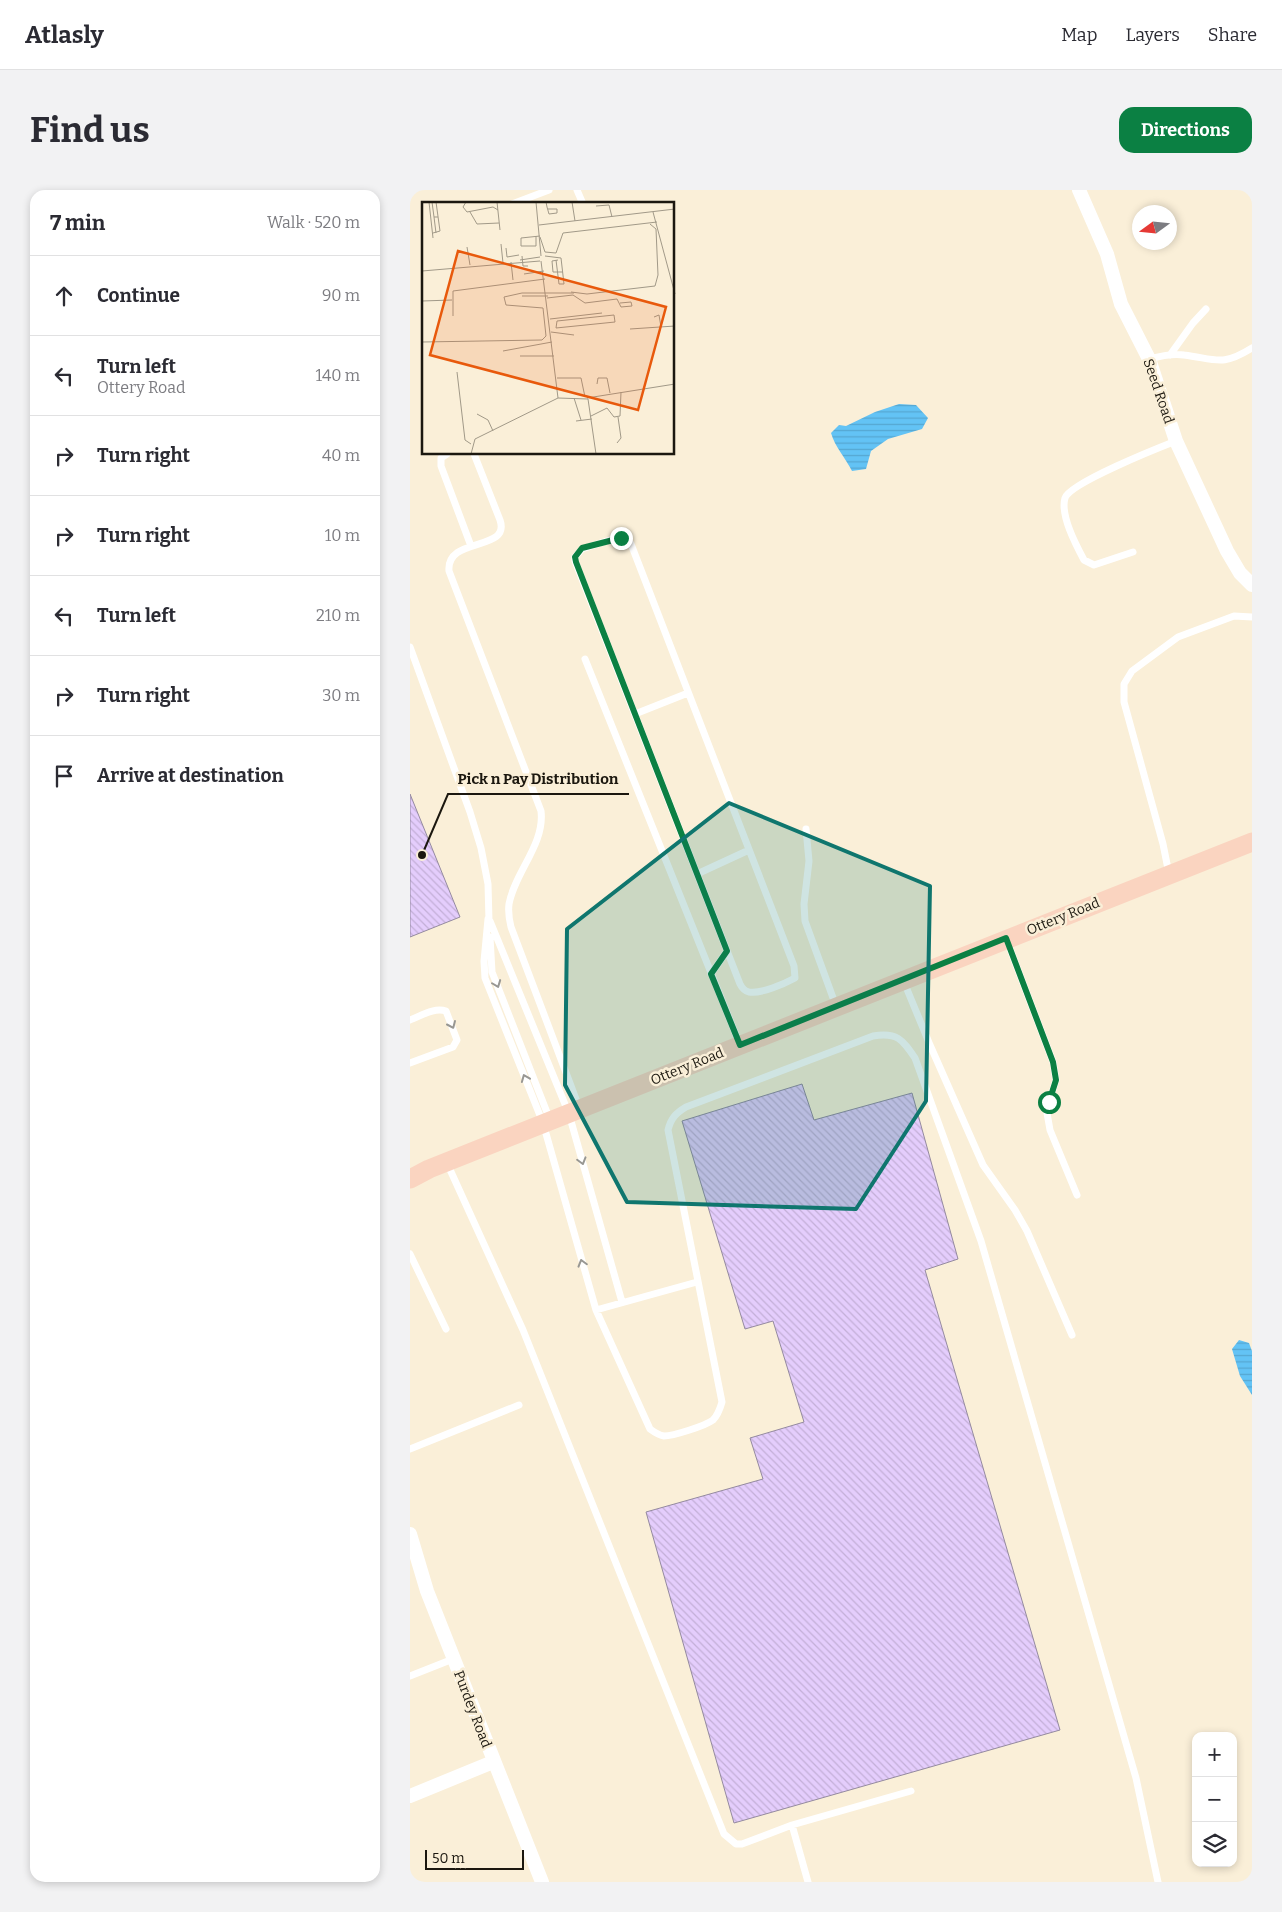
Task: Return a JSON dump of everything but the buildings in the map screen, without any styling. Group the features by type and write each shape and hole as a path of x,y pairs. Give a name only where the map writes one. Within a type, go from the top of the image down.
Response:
{"street":[{"name":"Seed Road","path":"1079,190 1107,254 1121,304 1148,359 1176,441 1227,551 1240,573 1252,585"},
{"name":"Ottery Road","path":"410,1179 419,1170 446,1162 1006,938 1252,842"},
{"name":"Purdey Road","path":"410,1534 427,1591 542,1882"},
{"path":"410,1796 493,1762"}],"lane":[{"path":"517,202 549,190"},
{"path":"577,190 582,202"},
{"path":"1170,355 1193,323 1206,309"},
{"path":"1148,359 1182,354 1214,361 1227,360 1252,348"},
{"path":"1133,552 1094,565 1084,560 1065,514 1064,501 1066,494 1101,474 1176,441"},
{"path":"446,455 441,458 441,466 470,546"},
{"path":"474,455 502,526 501,532 496,538 470,546 454,555 448,564 449,571 510,728 541,811 542,819 537,838 510,902 509,916 511,927 574,1111 622,1302"},
{"path":"616,538 626,540 631,544 794,966 795,978 770,989 748,992 743,990 635,714 575,557 582,548 616,538"},
{"path":"1169,874 1124,702 1124,684 1132,671 1178,637 1234,616 1252,617"},
{"path":"410,647 482,848 488,884 488,919 492,972 547,1122 596,1310 650,1429 662,1436 669,1436 704,1424 712,1420 722,1402 668,1130 670,1120 676,1113 686,1107 873,1036 886,1034 895,1036 904,1042 914,1058 981,1241 1136,1778 1158,1882"},
{"path":"585,659 740,1045"},
{"path":"635,714 688,694"},
{"path":"806,829 809,860 804,904 805,921 836,1007"},
{"path":"697,874 749,850"},
{"path":"488,919 574,1111"},
{"path":"1006,938 1053,1062 1056,1080 1048,1108 1050,1130 1078,1194"},
{"path":"711,974 727,951"},
{"path":"903,980 983,1166 1006,1195 1023,1224 1072,1335"},
{"path":"410,1020 436,1010 446,1011 458,1040 453,1048 410,1063"},
{"path":"446,1162 523,1330 724,1834 736,1844 742,1844 792,1825 911,1791"},
{"path":"410,1254 446,1330"},
{"path":"596,1310 697,1282"},
{"path":"410,1449 519,1405"},
{"path":"410,1676 453,1659"},
{"path":"792,1825 808,1882"}],"highlighted area":[{"path":"729,803 930,886 926,1101 856,1209 627,1202 565,1085 567,929"}],"water":[{"path":"899,404 916,405 928,418 922,429 888,439 871,451 866,469 852,471 831,433 839,425 846,426 875,412"},
{"path":"1239,1340 1249,1343 1252,1351 1252,1395 1240,1376 1232,1349"}],"place":[{"name":"Pick n Pay Distribution","path":"422,855"}],"route":[{"path":"621,538 582,548 575,557 576,562 727,951 711,974 740,1045 1006,938 1056,1072 1056,1080 1049,1102"}]}
